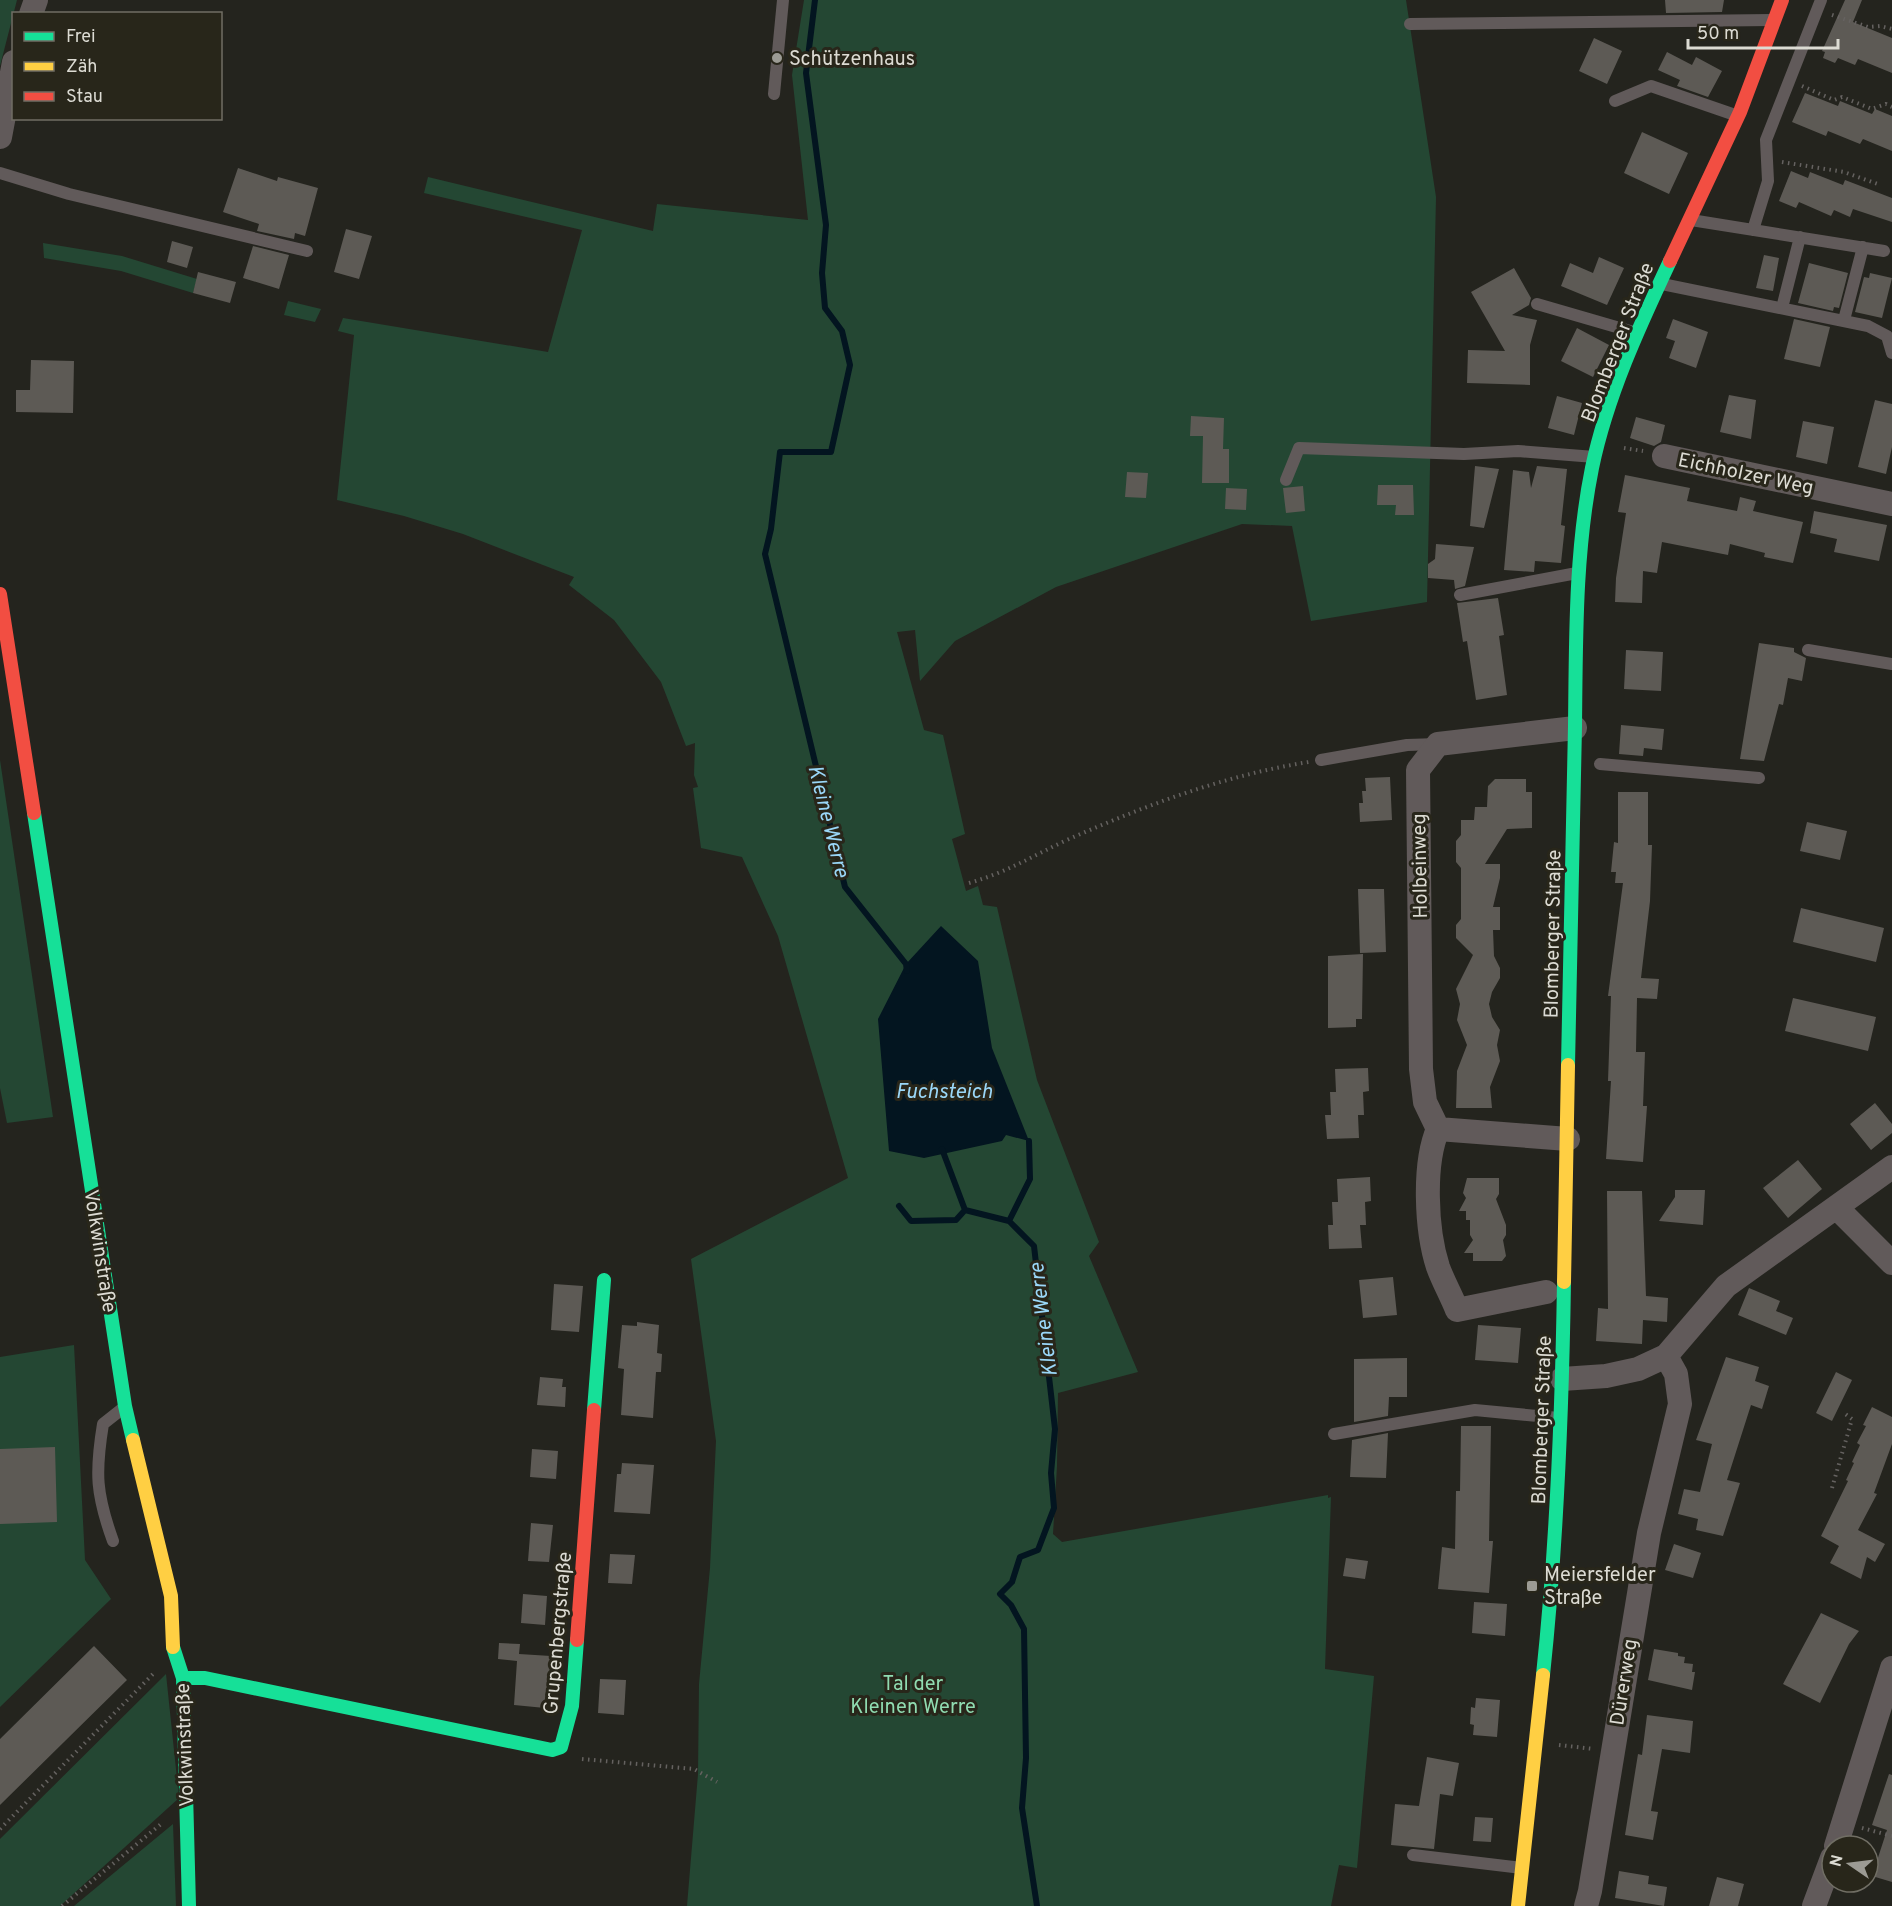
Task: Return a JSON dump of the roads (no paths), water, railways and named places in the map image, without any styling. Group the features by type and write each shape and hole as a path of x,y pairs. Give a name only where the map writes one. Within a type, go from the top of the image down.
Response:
{"street":[{"name":"Blomberger Straße","path":"1518,1906 1538,1742 1551,1590 1561,1418 1575,728 1581,573 1588,500 1599,442 1638,333 1658,284 1738,117 1782,0"},
{"path":"0,137 12,73"},
{"name":"Eichholzer Weg","path":"1665,456 1892,504"},
{"name":"Volkwinstraße","path":"0,594 125,1406 171,1596 173,1653 183,1678 189,1906"},
{"path":"1438,744 1575,728"},
{"name":"Holbeinweg","path":"1438,744 1418,770 1418,782 1421,1069 1425,1102 1438,1129"},
{"path":"1546,1292 1457,1310 1438,1266 1431,1236 1428,1166 1431,1146 1438,1129 1568,1139"},
{"path":"1562,1379 1606,1377 1638,1369 1666,1356 1726,1286 1892,1167"},
{"path":"1837,1208 1892,1263"},
{"name":"Grupenbergstraße","path":"183,1678 205,1678 552,1750 561,1747 572,1706 604,1280"},
{"name":"Dürerweg","path":"1586,1906 1649,1533 1680,1404 1676,1374 1666,1356"},
{"path":"1840,1834 1892,1668"},
{"path":"1814,1906 1820,1890"}],"lane":[{"path":"774,94 783,0"},
{"path":"1753,230 1768,181 1766,140 1819,5"},
{"path":"1410,24 1775,20"},
{"path":"1615,101 1651,86 1738,117"},
{"path":"0,172 69,194 307,251"},
{"path":"1689,220 1884,251"},
{"path":"1782,308 1800,237"},
{"path":"1844,320 1863,247"},
{"path":"1658,284 1868,326 1887,336 1892,353"},
{"path":"1537,304 1638,333"},
{"path":"1286,480 1299,448 1464,454 1518,451 1596,457"},
{"path":"1460,595 1581,573"},
{"path":"1808,650 1892,664"},
{"path":"1321,760 1407,745 1438,744"},
{"path":"1600,764 1760,778"},
{"path":"113,1541 100,1506 97,1463 103,1424 125,1406"},
{"path":"1335,1434 1475,1410 1561,1418"},
{"path":"1413,1855 1523,1868"}],"water":[{"name":"Fuchsteich","path":"941,926 978,961 992,1048 1029,1141 1006,1135 1002,1141 924,1158 889,1151 878,1019 906,964"}],"waterway":[{"name":"Kleine Werre","path":"815,0 806,73 826,225 822,273 825,308 842,331 850,365 831,452 780,452 771,529 765,554 845,887 906,964 907,971"},
{"path":"1009,1221 1030,1179 1029,1141"},
{"name":"Kleine Werre","path":"942,1149 965,1210 1009,1221 1034,1246 1055,1429 1051,1473 1054,1508 1038,1550 1020,1557 1012,1582 1000,1594 1011,1605 1024,1629 1026,1758 1022,1808 1037,1906"},
{"path":"899,1206 911,1221 956,1220 965,1210"}],"place":[{"name":"Schützenhaus","path":"777,58"},
{"name":"Meiersfelder Straße","path":"1532,1586"}],"park label":[{"name":"Tal der Kleinen Werre","path":"913,1694"}]}
